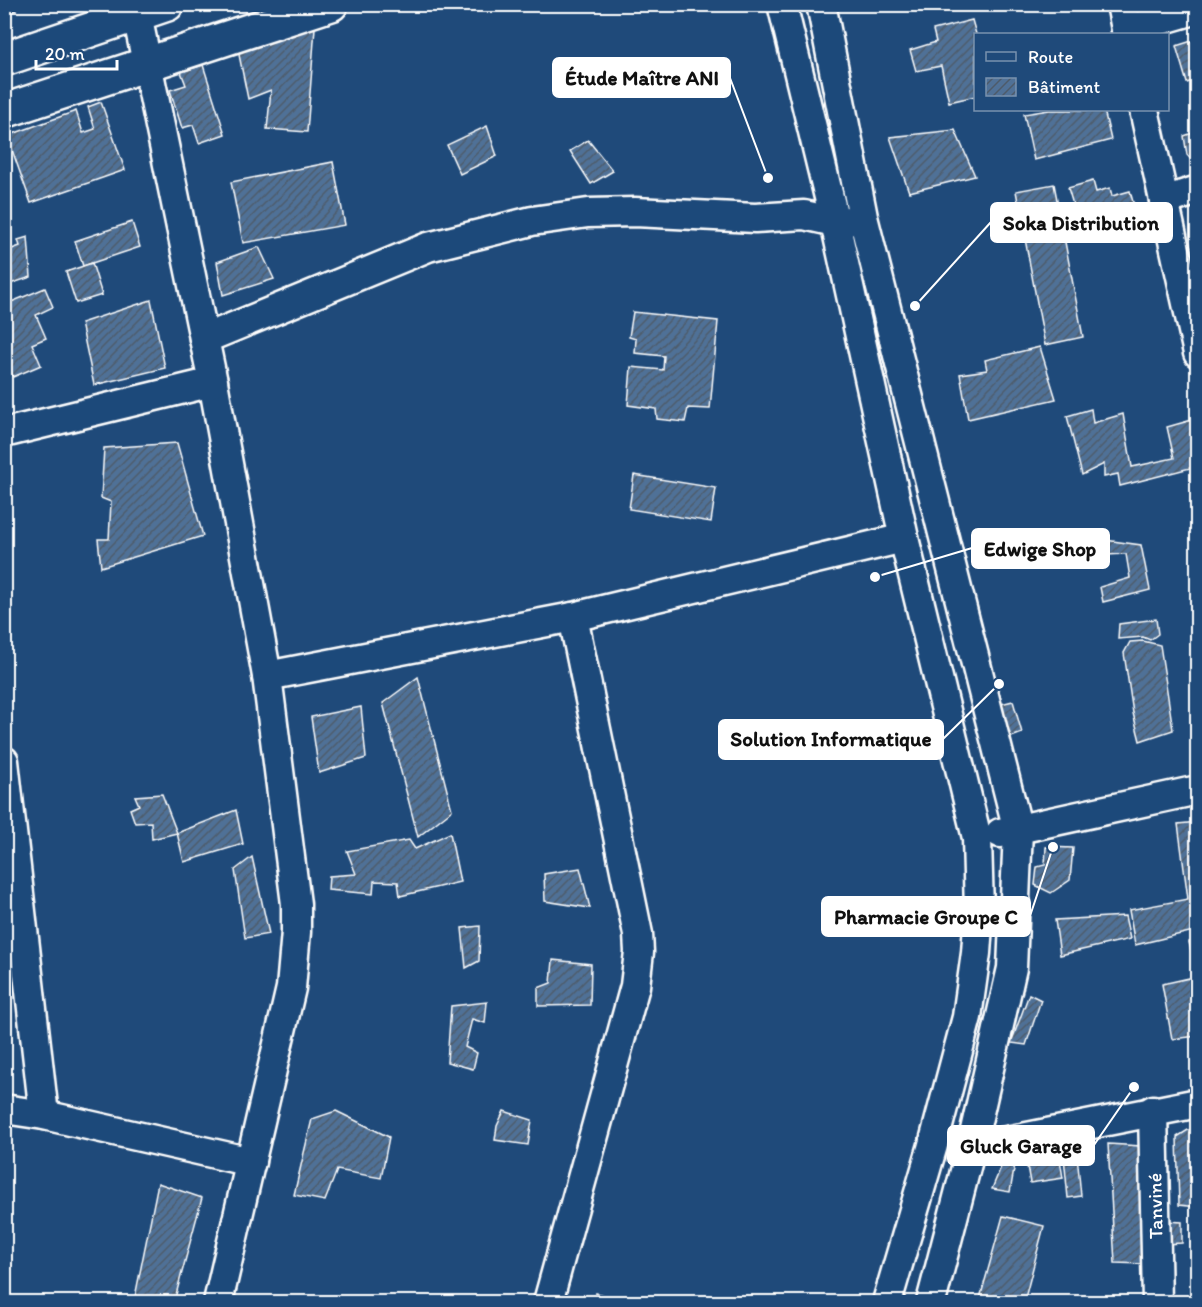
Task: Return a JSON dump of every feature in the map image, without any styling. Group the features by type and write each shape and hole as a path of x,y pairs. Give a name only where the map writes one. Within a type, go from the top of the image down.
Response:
{"main road":[{"path":"4,111 331,4"},
{"path":"4,59 152,10"}],"street":[{"path":"782,4 835,222 904,538 977,838 979,911 967,1017 933,1145 887,1302"},
{"path":"821,4 863,217 1018,830 1012,968 971,1148 931,1302"},
{"path":"1125,23 1197,9"},
{"path":"152,10 149,65 213,382 267,676 296,904 291,988 218,1302"},
{"path":"1144,111 1197,353"},
{"path":"827,189 833,192 856,184"},
{"path":"804,215 827,189"},
{"path":"1164,201 1197,190"},
{"path":"204,339 428,247 532,221 600,212 755,218 804,215 835,222 837,225 863,217"},
{"path":"4,434 213,382"},
{"path":"267,676 573,617 904,538"},
{"path":"548,1302 635,986 639,952 638,934 573,617"},
{"path":"4,761 44,1115"},
{"path":"977,838 1197,790"},
{"path":"971,1148 1197,1103"},
{"path":"4,1109 44,1115 251,1162"},
{"name":"Tanviné","path":"1154,1110 1157,1302"}],"building":[{"path":"4,4 15,4 16,10 4,15"},
{"path":"316,15 307,132 267,129 271,90 248,99 236,40"},
{"path":"972,20 976,33 974,96 949,102 941,66 916,71 910,50 936,42 933,30"},
{"path":"1198,39 1198,79 1187,83 1176,46"},
{"path":"203,65 225,134 199,143 193,125 182,128 170,90 186,85 181,72"},
{"path":"101,102 125,170 31,203 7,136 76,111 83,133 95,129 88,107"},
{"path":"1043,111 1104,111 1111,140 1034,160 1024,114"},
{"path":"487,126 497,156 460,174 447,145"},
{"path":"955,130 975,176 909,192 890,137"},
{"path":"1198,131 1198,167 1187,155 1184,136"},
{"path":"588,140 613,171 591,184 570,151"},
{"path":"333,162 345,225 243,243 231,182"},
{"path":"1093,181 1096,192 1110,188 1112,196 1130,191 1139,224 1084,241 1068,188"},
{"path":"1054,184 1083,337 1045,345 1016,191"},
{"path":"132,222 140,247 83,266 75,241"},
{"path":"28,237 31,277 4,286 4,242 8,241 12,249 20,246 18,240"},
{"path":"259,247 274,279 223,295 217,262"},
{"path":"92,263 102,295 76,303 66,272"},
{"path":"45,288 53,307 36,315 46,338 32,344 41,365 13,377 4,356 4,305"},
{"path":"151,300 165,368 94,385 81,323"},
{"path":"633,312 718,321 710,409 688,408 685,422 657,419 656,409 628,405 631,367 663,370 664,356 635,353 636,339 629,337"},
{"path":"1040,347 1056,399 968,419 960,374 987,370 985,360"},
{"path":"1091,409 1093,423 1123,414 1132,467 1174,458 1167,427 1192,420 1198,439 1198,466 1120,486 1118,474 1104,477 1104,464 1082,475 1067,416"},
{"path":"177,443 203,536 101,567 98,539 109,539 111,502 101,498 104,448"},
{"path":"634,475 716,488 711,522 629,509"},
{"path":"1105,540 1141,545 1150,590 1103,602 1100,587 1130,578 1126,554 1106,555"},
{"path":"1156,619 1158,634 1150,640 1143,637 1118,639 1119,624"},
{"path":"1143,641 1160,645 1173,730 1140,741 1133,713 1124,653 1130,642"},
{"path":"418,677 452,810 418,837 383,703"},
{"path":"1013,701 1022,733 1009,738 1001,704"},
{"path":"361,707 366,758 319,773 311,717"},
{"path":"162,794 177,833 152,839 151,822 135,823 130,809 139,805 135,796"},
{"path":"236,810 243,844 184,862 177,833"},
{"path":"1198,822 1198,930 1135,945 1129,910 1188,899 1178,824"},
{"path":"450,833 460,882 400,896 398,882 374,881 373,894 328,890 329,876 356,874 347,851 409,840 415,849"},
{"path":"1046,847 1073,848 1070,880 1051,893 1035,885 1037,867 1045,865"},
{"path":"252,857 269,934 245,938 235,870"},
{"path":"580,868 590,908 545,901 544,874"},
{"path":"1125,916 1130,939 1060,955 1055,920"},
{"path":"480,926 479,961 466,968 462,928"},
{"path":"1198,940 1198,981 1189,942"},
{"path":"553,960 591,964 590,1005 538,1006 538,988 551,983"},
{"path":"1194,977 1198,999 1198,1036 1172,1039 1162,984"},
{"path":"1029,994 1041,1000 1026,1045 1011,1043"},
{"path":"487,1002 485,1023 472,1019 465,1047 477,1053 473,1069 447,1062 451,1006"},
{"path":"336,1111 389,1137 381,1178 337,1170 325,1201 294,1195 312,1119"},
{"path":"504,1111 532,1120 528,1145 495,1140 497,1126"},
{"path":"1188,1130 1198,1130 1198,1207 1179,1205 1177,1137"},
{"path":"1108,1144 1141,1146 1144,1264 1115,1263"},
{"path":"1059,1154 1063,1178 1030,1183 1026,1160"},
{"path":"1077,1155 1081,1196 1068,1198 1064,1157"},
{"path":"1005,1157 1015,1164 1010,1192 992,1189"},
{"path":"158,1183 202,1198 174,1302 134,1302"},
{"path":"1003,1216 1044,1226 1024,1302 979,1302"},
{"path":"1166,1221 1182,1222 1182,1243 1165,1244"},
{"path":"596,1293 636,1302 594,1302"}],"place":[{"name":"Étude Maître ANI","path":"768,178"},
{"name":"Soka Distribution","path":"915,306"},
{"name":"Edwige Shop","path":"875,577"},
{"name":"Solution Informatique","path":"999,684"},
{"name":"Pharmacie Groupe C","path":"1053,847"},
{"name":"Gluck Garage","path":"1134,1087"}]}
